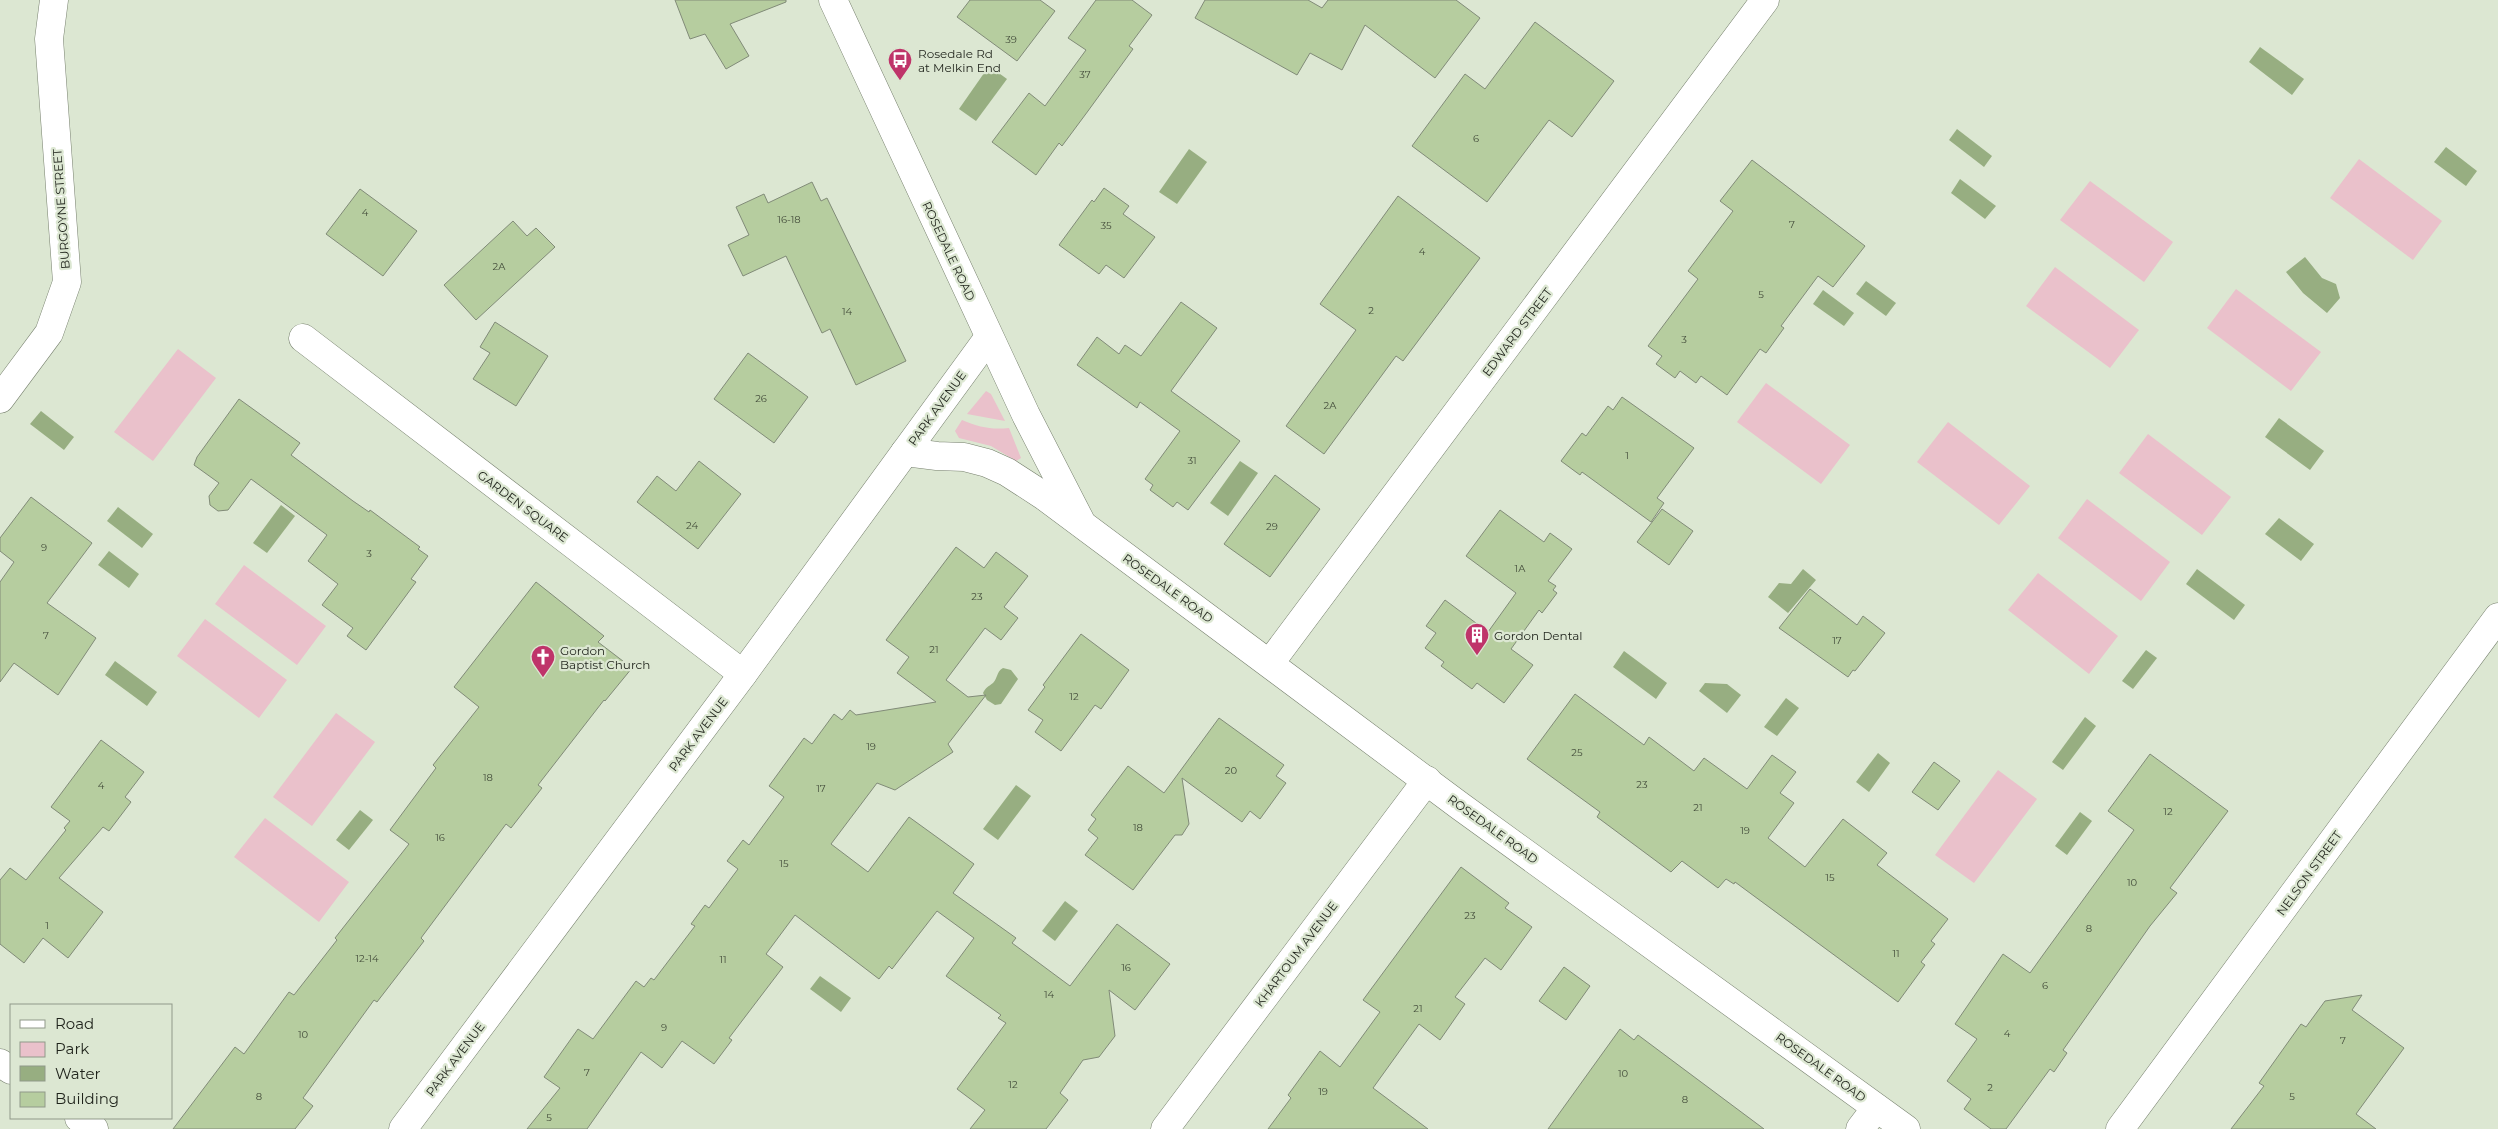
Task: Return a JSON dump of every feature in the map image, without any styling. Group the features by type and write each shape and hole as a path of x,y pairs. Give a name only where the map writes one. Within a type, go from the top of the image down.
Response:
{"street":[{"name":"BURGOYNE STREET","path":"0,399 49,333 66,282 49,39 54,0"},
{"name":"EDWARD STREET","path":"1270,663 1764,0"},
{"name":"ROSEDALE ROAD","path":"838,3 989,337 1083,526"},
{"name":"PARK AVENUE","path":"403,1129 743,674 989,337"},
{"name":"GARDEN SQUARE","path":"303,338 743,674"},
{"name":"ROSEDALE ROAD","path":"905,452 964,457 987,463 1007,472 1270,663 1427,780 1868,1118 1906,1129"},
{"name":"NELSON STREET","path":"2120,1129 2498,617"},
{"name":"KHARTOUM AVENUE","path":"1165,1129 1427,780"},
{"path":"80,1119 94,1129"}],"green space":[{"path":"2359,159 2442,221 2413,260 2330,198"},
{"path":"2090,181 2173,242 2144,282 2060,220"},
{"path":"2055,267 2139,330 2110,368 2026,306"},
{"path":"2236,289 2321,352 2291,391 2207,328"},
{"path":"178,349 216,378 153,461 114,432"},
{"path":"1766,383 1850,445 1821,484 1737,422"},
{"path":"986,391 991,394 1005,421 967,414"},
{"path":"962,420 996,429 1009,428 1021,458 1016,461 991,446 959,438 955,431"},
{"path":"1948,422 2030,486 1999,525 1917,462"},
{"path":"2148,434 2231,497 2202,535 2119,473"},
{"path":"2087,499 2170,562 2141,601 2058,538"},
{"path":"244,565 326,626 297,665 215,604"},
{"path":"2038,573 2118,636 2089,674 2008,610"},
{"path":"205,619 287,680 259,718 177,656"},
{"path":"336,713 375,742 312,826 273,797"},
{"path":"1998,770 2037,799 1974,883 1935,855"},
{"path":"265,818 349,882 319,922 234,857"}],"water":[{"path":"2260,47 2304,79 2292,95 2249,62"},
{"path":"989,66 1007,79 976,121 959,109"},
{"path":"1957,129 1992,156 1984,167 1949,140"},
{"path":"2446,147 2477,171 2466,186 2434,162"},
{"path":"1189,149 1207,162 1177,204 1159,192"},
{"path":"1960,179 1996,206 1985,219 1951,193"},
{"path":"2305,257 2322,278 2336,284 2340,298 2327,313 2303,293 2286,272"},
{"path":"1866,281 1896,303 1886,316 1856,294"},
{"path":"1823,290 1854,313 1844,326 1813,304"},
{"path":"41,411 74,437 64,450 30,424"},
{"path":"2279,418 2324,451 2310,470 2265,437"},
{"path":"1240,461 1258,473 1228,516 1210,503"},
{"path":"281,505 295,516 267,553 253,543"},
{"path":"118,507 153,534 142,548 107,521"},
{"path":"2279,518 2314,544 2301,561 2265,534"},
{"path":"109,551 139,574 129,588 98,565"},
{"path":"1803,569 1816,580 1788,613 1768,597 1779,583 1791,584"},
{"path":"2197,569 2245,605 2234,620 2186,584"},
{"path":"2146,650 2157,658 2133,689 2122,681"},
{"path":"1624,651 1667,683 1656,699 1613,667"},
{"path":"115,661 157,692 147,706 105,675"},
{"path":"1003,668 1011,670 1018,679 1001,704 995,705 987,700 983,693 995,681 999,671"},
{"path":"1705,683 1727,684 1741,695 1727,713 1699,691"},
{"path":"1786,698 1799,708 1777,736 1764,727"},
{"path":"2085,717 2096,726 2063,770 2052,762"},
{"path":"1878,753 1890,763 1869,792 1856,782"},
{"path":"1016,785 1031,796 998,840 983,829"},
{"path":"360,810 373,820 349,850 336,840"},
{"path":"2080,812 2092,821 2067,855 2055,846"},
{"path":"1065,901 1078,911 1055,941 1042,931"},
{"path":"820,976 851,998 841,1012 810,989"}],"building":[{"path":"675,0 786,0 786,2 730,24 749,56 726,69 705,34 690,39"},
{"path":"970,0 1040,0 1055,11 1017,61 957,17"},
{"path":"1096,0 1132,0 1152,15 1129,46 1133,49 1062,146 1059,143 1036,175 992,142 1029,93 1045,106 1086,50 1068,38"},
{"path":"1205,0 1308,0 1322,8 1328,0 1456,0 1480,18 1435,78 1365,25 1342,70 1310,53 1297,75 1195,18"},
{"path":"1535,22 1614,81 1572,137 1549,120 1487,202 1412,146 1465,74 1485,89"},
{"path":"1752,160 1865,246 1833,287 1818,276 1781,326 1784,328 1766,353 1760,349 1727,395 1701,376 1696,383 1680,371 1675,378 1656,364 1662,356 1648,346 1698,279 1688,271 1733,211 1720,201"},
{"path":"812,182 821,201 827,198 906,361 856,385 830,329 822,333 786,256 743,276 728,245 749,235 736,207 764,194 768,203"},
{"path":"1104,188 1129,206 1123,214 1155,237 1124,278 1106,265 1099,274 1059,245 1092,200 1094,202"},
{"path":"360,189 417,231 383,276 326,234"},
{"path":"1398,196 1480,258 1403,361 1396,356 1324,454 1286,426 1356,330 1320,304"},
{"path":"513,221 527,236 536,228 555,247 476,320 444,285"},
{"path":"1181,302 1217,328 1171,391 1240,441 1188,510 1177,502 1173,507 1150,490 1153,485 1145,479 1180,431 1140,402 1137,408 1077,365 1097,337 1119,354 1125,345 1141,356"},
{"path":"495,322 548,356 516,406 473,379 490,353 480,347"},
{"path":"748,353 808,397 774,443 714,399"},
{"path":"1622,397 1694,448 1657,498 1664,503 1651,522 1582,472 1580,475 1561,461 1582,433 1586,436 1608,406 1613,410"},
{"path":"239,399 300,443 291,455 353,501 369,512 370,510 420,547 418,549 428,556 411,579 416,582 366,650 347,636 353,628 322,605 338,584 308,561 327,535 251,479 228,510 218,511 210,505 209,496 219,483 194,465 197,457"},
{"path":"699,461 741,494 698,549 637,502 657,476 676,491"},
{"path":"1275,475 1320,509 1270,577 1224,544"},
{"path":"31,497 92,543 47,603 96,638 58,695 14,663 0,682 0,582 14,562 0,551 0,538"},
{"path":"1662,509 1693,531 1669,565 1637,542"},
{"path":"1500,510 1544,542 1550,533 1572,549 1548,581 1556,586 1553,590 1557,593 1542,613 1539,610 1511,649 1533,665 1504,703 1477,683 1472,689 1441,666 1444,662 1425,648 1436,633 1426,626 1445,600 1488,632 1516,593 1466,556"},
{"path":"956,547 984,568 996,552 1028,576 1004,607 1018,618 1001,640 985,628 946,680 968,697 986,695 948,744 953,752 895,790 877,783 831,844 868,872 909,817 974,864 953,893 1016,938 1012,943 1070,986 1117,924 1170,964 1135,1010 1109,990 1115,1036 1099,1057 1083,1060 1060,1093 1068,1100 1046,1129 970,1129 985,1110 957,1089 1006,1023 998,1018 1001,1015 946,976 974,938 937,911 892,969 889,966 879,979 795,915 766,954 783,967 729,1038 732,1040 714,1064 682,1041 662,1068 641,1052 587,1129 527,1129 560,1088 544,1077 578,1029 593,1039 636,981 644,987 651,978 654,980 695,926 691,924 705,905 709,908 738,869 727,861 743,840 749,845 784,797 769,786 804,738 812,744 834,714 842,720 850,710 856,715 936,702 897,673 909,657 886,640"},
{"path":"536,582 604,636 598,642 632,668 604,700 538,785 542,788 511,828 506,824 421,938 424,941 377,1002 374,1000 303,1098 313,1106 295,1129 173,1129 235,1047 244,1054 289,992 294,995 337,940 335,938 409,844 390,830 436,768 433,765 479,707 454,687"},
{"path":"1810,589 1857,625 1863,616 1885,633 1848,677 1779,628"},
{"path":"1081,634 1129,670 1101,709 1095,705 1061,751 1035,732 1043,720 1028,710 1045,687 1043,685"},
{"path":"1575,694 1644,745 1649,737 1694,771 1704,758 1747,789 1772,755 1796,772 1780,793 1794,803 1768,838 1805,867 1843,819 1887,853 1877,865 1948,919 1931,941 1935,944 1921,962 1925,965 1898,1002 1735,882 1734,884 1726,879 1718,888 1682,861 1671,872 1597,817 1600,812 1527,759"},
{"path":"1219,718 1284,765 1276,776 1286,783 1260,819 1250,811 1242,822 1182,778 1189,824 1182,835 1175,835 1133,890 1085,855 1098,838 1088,830 1096,819 1091,815 1128,766 1164,793"},
{"path":"101,740 144,772 125,797 131,802 109,831 103,827 59,878 103,912 68,958 43,938 24,963 0,944 0,880 10,868 26,880 66,830 64,828 70,821 51,807"},
{"path":"2150,754 2228,811 2170,888 2177,893 2150,926 2063,1050 2067,1053 2054,1072 2050,1069 2006,1129 1991,1129 1964,1109 1971,1099 1947,1081 1977,1039 1955,1024 2003,954 2030,973 2134,830 2108,811"},
{"path":"1934,762 1960,781 1938,810 1912,792"},
{"path":"1461,867 1509,903 1505,908 1532,927 1501,970 1485,958 1455,997 1465,1004 1440,1040 1419,1024 1373,1088 1428,1129 1268,1129 1291,1098 1288,1095 1320,1051 1340,1067 1380,1012 1363,1000"},
{"path":"1564,967 1590,986 1566,1020 1539,1001"},
{"path":"2362,995 2352,1010 2404,1048 2356,1114 2376,1129 2231,1129 2264,1086 2259,1083 2301,1024 2306,1027 2325,1001"},
{"path":"1620,1029 1634,1040 1638,1035 1764,1129 1548,1129"}],"place":[{"name":"Rosedale Rd at Melkin End","path":"900,81"},
{"name":"Gordon Dental","path":"1477,656"},
{"name":"Gordon Baptist Church","path":"543,678"}]}
